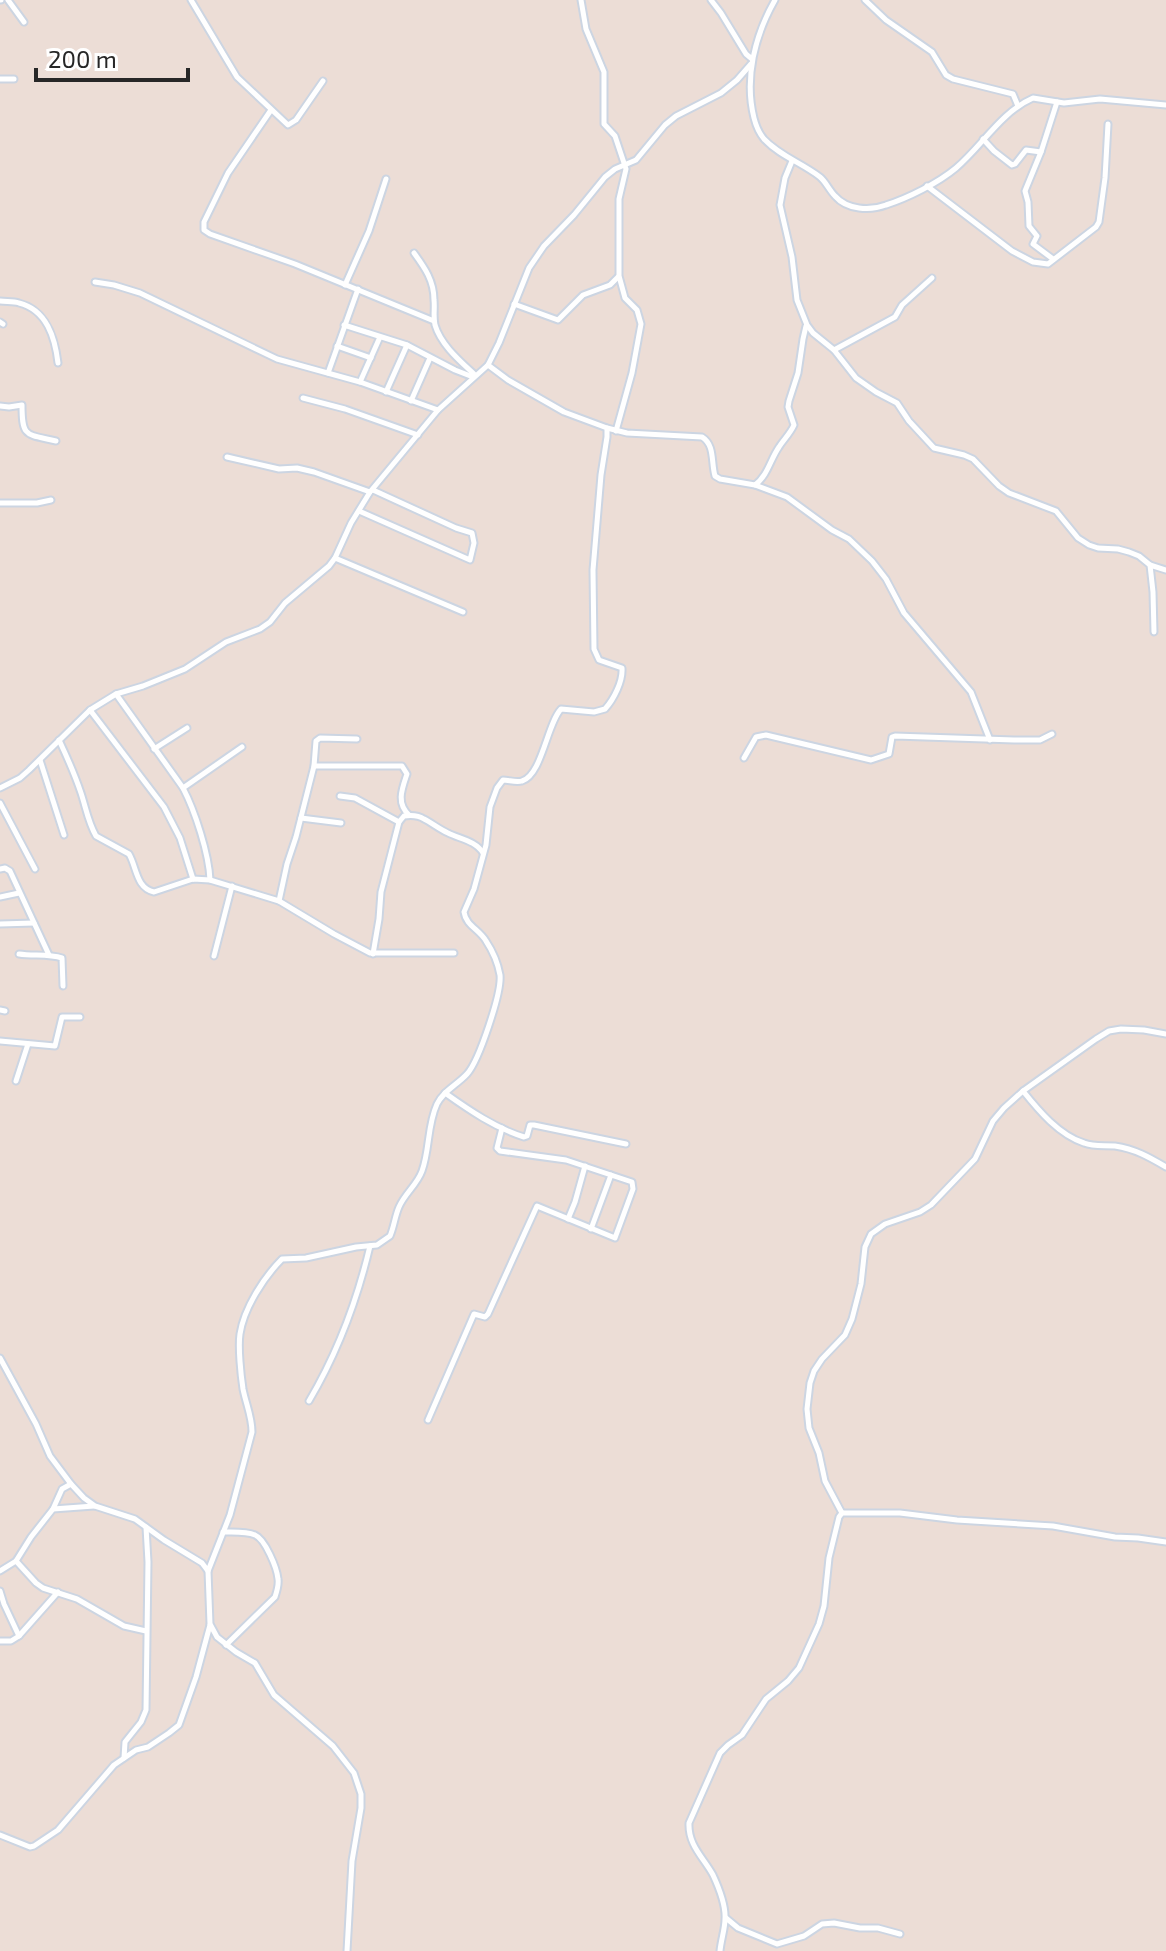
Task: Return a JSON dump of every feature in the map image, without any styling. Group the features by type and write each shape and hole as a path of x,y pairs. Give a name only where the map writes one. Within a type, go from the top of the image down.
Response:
{"street":[{"path":"8,0 24,22"},
{"path":"191,0 237,77 290,126 323,81"},
{"path":"581,0 586,29 604,72 604,124 615,136 626,173 618,209 619,276 625,298 637,310 641,324 616,431"},
{"path":"711,0 752,62"},
{"path":"775,0 763,23 752,62 750,95 756,125 761,136 792,161 823,180 844,204 871,209 927,186 958,167 983,139 1019,106 1033,98 1072,103 1100,99 1166,105"},
{"path":"865,0 886,20 932,52 946,75 1013,94 1019,106"},
{"path":"0,788 20,778 90,710 116,694 185,669 233,639 270,622 285,603 335,558 372,491 438,410 488,365 529,268 544,246 605,177 636,160 665,125 721,93 752,62"},
{"path":"0,79 14,79"},
{"path":"1053,259 1033,244 1037,236 1029,226 1025,191 1057,102"},
{"path":"271,110 228,173 204,222 204,230 434,321"},
{"path":"927,186 1026,259 1048,264 1099,222 1108,124"},
{"path":"983,139 1012,165 1026,150 1041,152"},
{"path":"792,161 780,205 792,257 797,300 813,333 834,350 856,378 897,403 934,448 973,459 1009,493 1056,511 1078,538 1089,545 1129,552 1150,565 1166,570"},
{"path":"345,285 369,231 386,179"},
{"path":"414,253 432,282 437,331 474,376"},
{"path":"514,304 558,320 583,295 610,285 619,276"},
{"path":"834,350 895,317 902,305 932,278"},
{"path":"95,282 140,293 268,356 360,382 438,410"},
{"path":"328,373 358,289"},
{"path":"0,301 22,304 40,316 50,327 58,363"},
{"path":"344,325 407,345 474,376"},
{"path":"755,485 762,480 794,425 788,407 807,325"},
{"path":"360,382 380,337"},
{"path":"386,392 407,345"},
{"path":"337,346 371,358"},
{"path":"411,401 430,358"},
{"path":"488,365 564,412 607,428 633,434 702,437 709,442 715,476 755,485 787,497 849,539 872,561 886,579 904,613 971,692 990,740"},
{"path":"303,398 418,435"},
{"path":"0,406 22,405 27,434 56,441"},
{"path":"0,1835 34,1846 58,1830 114,1765 136,1750 148,1747 179,1725 210,1624 208,1571 237,1493 252,1432 242,1387 239,1338 259,1287 282,1259 306,1258 377,1245 390,1236 399,1205 421,1174 435,1108 444,1093 466,1075 481,1050 499,987 499,971 486,940 465,918 465,907 474,889 483,854 489,812 500,783 507,779 521,781 531,774 545,747 556,713 561,709 594,712 605,709 623,670 599,660 594,649 593,570 607,428"},
{"path":"227,457 279,469 297,468 314,472 372,491 472,533 474,543 470,560 359,511"},
{"path":"0,503 51,500"},
{"path":"335,558 463,612"},
{"path":"1150,565 1154,632"},
{"path":"116,694 183,788 205,851 210,880"},
{"path":"90,710 164,807 180,838 193,879"},
{"path":"154,749 187,728"},
{"path":"744,758 756,737 760,736 782,738 871,760 889,754 892,737 895,736 1040,740 1052,734"},
{"path":"58,739 96,836 129,854 143,888 154,892 193,879 210,880 279,901 373,954 454,953"},
{"path":"279,901 314,766 316,741 357,739"},
{"path":"183,788 242,747"},
{"path":"40,760 64,835"},
{"path":"314,766 402,766 407,774 400,799 409,815"},
{"path":"340,796 355,798 399,822"},
{"path":"0,803 35,869"},
{"path":"373,954 381,892 399,822 404,816 424,818 481,848 483,854"},
{"path":"301,818 341,823"},
{"path":"0,869 10,871 49,955"},
{"path":"214,956 232,886"},
{"path":"0,897 19,893"},
{"path":"0,924 34,923"},
{"path":"19,954 62,958 63,986"},
{"path":"0,1041 55,1046 62,1017 80,1017"},
{"path":"720,1951 726,1917 711,1872 694,1847 688,1830 689,1823 720,1753 742,1735 766,1699 799,1668 821,1615 829,1558 842,1513 825,1481 809,1428 807,1409 810,1383 817,1364 845,1335 852,1319 861,1284 865,1247 871,1234 885,1224 931,1205 975,1159 993,1121 1023,1091 1109,1031 1144,1030 1166,1034"},
{"path":"16,1081 28,1044"},
{"path":"1023,1091 1071,1138 1092,1146 1141,1152 1166,1167"},
{"path":"444,1093 469,1110 524,1137 530,1125 534,1125 626,1144"},
{"path":"428,1420 474,1314 485,1317 488,1314 537,1206 613,1238 617,1237 634,1185 556,1158 500,1151 498,1145 502,1128"},
{"path":"568,1219 585,1166"},
{"path":"591,1229 611,1175"},
{"path":"309,1401 334,1355 354,1305 370,1246"},
{"path":"0,1358 50,1456 71,1484 95,1506"},
{"path":"0,1571 16,1561 53,1509 62,1489 71,1484"},
{"path":"53,1509 95,1506 135,1519 192,1556 208,1571"},
{"path":"842,1513 900,1513 1053,1526 1166,1542"},
{"path":"124,1758 125,1742 141,1722 146,1710 146,1526"},
{"path":"223,1532 260,1537 278,1579 275,1597 226,1645"},
{"path":"16,1561 43,1588 77,1599 124,1626 146,1631"},
{"path":"0,1591 19,1636"},
{"path":"0,1641 11,1641 19,1636 59,1592"},
{"path":"210,1624 226,1645 255,1663 274,1695 333,1746 359,1784 361,1808 352,1861 347,1951"},
{"path":"726,1917 738,1928 777,1944 804,1936 822,1924 834,1923 900,1934"}]}
